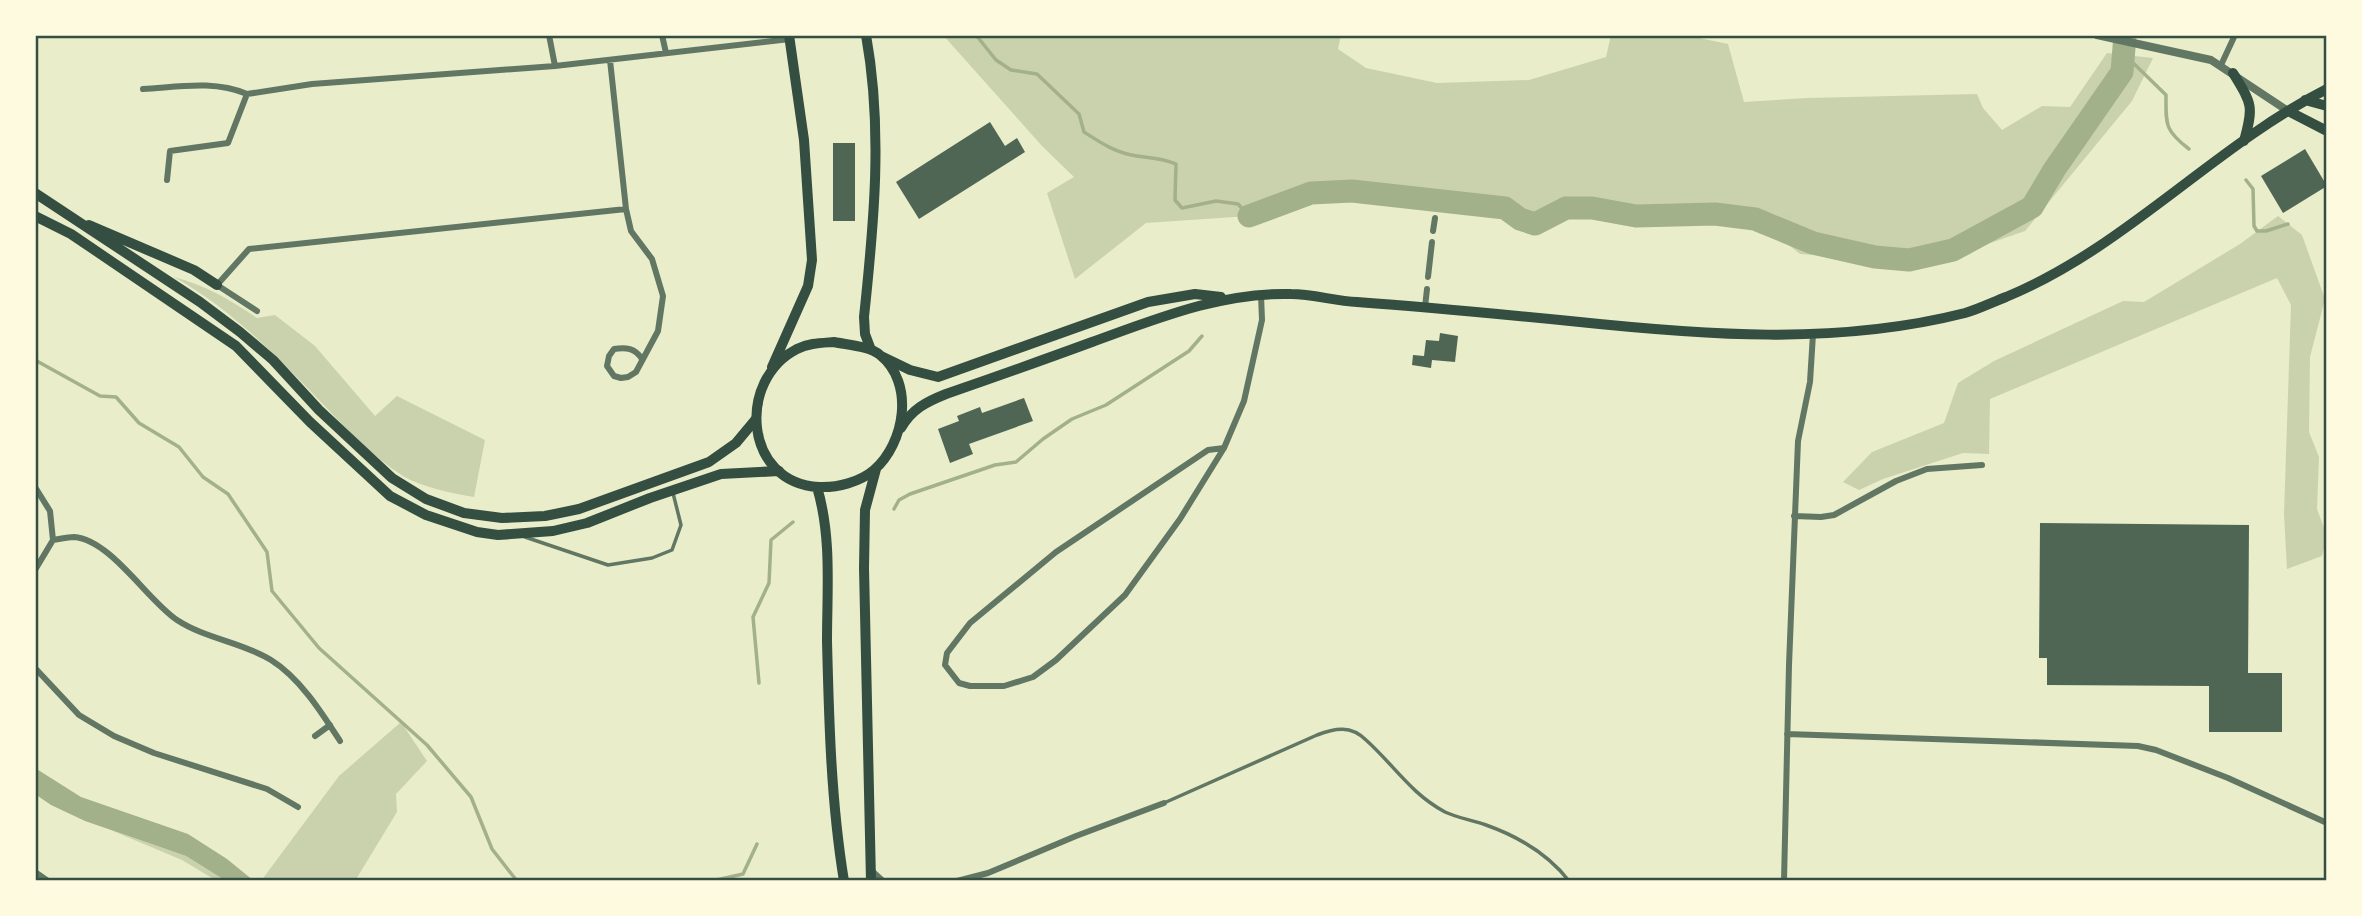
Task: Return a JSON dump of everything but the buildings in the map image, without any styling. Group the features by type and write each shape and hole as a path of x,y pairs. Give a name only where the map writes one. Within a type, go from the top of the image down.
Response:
{"highway":[{"path":"866,35 873,72 877,129 865,334 876,353 894,373 900,388 902,414 893,444 876,469 865,510 871,875"},
{"path":"790,37 804,140 812,260 808,286 766,379 758,404 756,419 759,440 770,465 797,481 817,487 862,479 876,469"},
{"path":"766,379 787,356 807,345 834,342 876,353"},
{"path":"817,487 826,525 828,709 838,847 844,881"}],"main road":[{"path":"2232,73 2245,94 2252,113 2244,142"},
{"path":"898,433 908,415 923,404 946,394 1172,313 1229,298 1292,294 1346,302 1660,330 1748,334 1859,333 1903,327 1970,312 2031,287 2059,272 2288,111 2327,89"},
{"path":"2305,100 2327,106"},
{"path":"2288,111 2327,131"},
{"path":"35,193 200,302 240,332 273,360 319,410 392,478 426,499 464,513 502,519 545,516 579,509 709,462 736,443 756,419"},
{"path":"35,216 71,234 236,346 310,422 390,496 426,515 477,532 498,535 553,531 587,523 722,474 779,471"},
{"path":"72,219 106,231 181,265 217,285"},
{"path":"876,353 910,370 938,377 1148,302 1195,294 1229,298"}],"street":[{"path":"548,35 555,66"},
{"path":"662,35 666,53"},
{"path":"2097,35 2189,54 2221,65 2288,111"},
{"path":"2221,65 2235,35"},
{"path":"143,89 212,84 247,94 312,84 555,66 790,37"},
{"path":"610,60 626,209 631,231 652,259 663,296 658,331 636,372 621,378 614,376 607,366 614,349 629,348 638,352 642,359"},
{"path":"167,180 170,151 228,143 247,94"},
{"path":"257,311 217,285 249,249 626,209"},
{"path":"1433,231 1434,218"},
{"path":"1428,277 1432,242"},
{"path":"1425,307 1427,289"},
{"path":"1224,448 1208,450 1056,552 970,623 947,653 945,665 959,683 970,686 1004,686 1032,677 1056,660 1125,595 1180,519 1224,448 1244,401 1262,320 1261,295"},
{"path":"1784,881 1798,441 1812,374 1814,334"},
{"path":"1794,516 1834,515 1896,481 1927,469 1982,465"},
{"path":"35,487 50,511 53,540 35,570"},
{"path":"53,540 75,537 91,542 110,555 176,619 198,632 271,660 293,679 340,741"},
{"path":"35,668 79,715 114,736 154,753 267,789 298,807"},
{"path":"315,736 330,725"},
{"path":"1787,734 2138,746 2157,750 2228,778 2327,823"},
{"path":"957,881 988,873 1076,835 1164,803"},
{"path":"35,872 48,881"},
{"path":"871,875 883,881"}],"lane":[{"path":"518,534 608,565 652,558 672,550 681,525 673,491"},
{"path":"1164,803 1317,735 1336,728 1346,728 1365,738 1413,791 1427,801 1447,813 1508,834 1550,860 1569,881"}],"shaded area":[{"path":"943,35 1341,35 1338,49 1366,68 1437,83 1529,80 1606,57 1611,35 1685,35 1728,44 1744,102 1977,94 1983,108 2002,130 2042,106 2070,107 2107,53 2153,58 2132,101 2025,231 1930,264 1800,254 1755,218 1715,214 1636,216 1592,208 1566,208 1560,220 1545,230 1500,214 1415,204 1352,191 1311,193 1249,216 1146,223 1075,279 1047,193 1074,177 1042,146"},
{"path":"2278,216 2302,235 2325,299 2310,357 2309,432 2319,457 2317,509 2327,536 2322,556 2287,569 2284,514 2291,305 2277,278 1990,399 1989,454 1963,453 1883,479 1859,490 1843,482 1872,452 1944,423 1958,383 1994,361 2123,301 2144,302 2240,244"},
{"path":"174,277 217,294 257,318 275,315 315,346 375,416 397,396 485,440 474,497 420,484 391,468 357,439 249,332 213,302"},
{"path":"401,722 427,761 396,794 397,812 355,881 261,881 339,776"},
{"path":"35,768 81,797 188,834 227,859 254,881 226,881 186,856 85,821 51,805 35,794"},
{"path":"113,831 186,856 226,881 217,881 182,860"}],"waterway":[{"path":"976,35 996,60 1011,70 1037,74 1079,114 1084,132 1090,136 1122,153 1176,164 1175,200 1182,208 1216,201 1238,204 1249,216"},
{"path":"1249,216 1311,193 1352,191 1505,208 1520,219 1535,224 1566,208 1592,208 1636,216 1715,214 1755,219 1813,243 1875,257 1909,260 1953,250 2032,207 2054,170 2122,72 2125,35"},
{"path":"2124,54 2166,95 2168,126 2175,137 2189,149"},
{"path":"2246,180 2253,189 2254,226 2257,231 2288,224"},
{"path":"894,509 899,500 910,494 995,465 1016,462 1072,419 1106,405 1189,351 1202,336"},
{"path":"35,360 100,396 116,397 139,423 179,447 203,477 228,494 267,552 272,591 319,648 427,745 471,797 492,849 517,881"},
{"path":"759,683 753,617 769,583 771,540 793,522"},
{"path":"712,881 743,874 757,844"}]}
